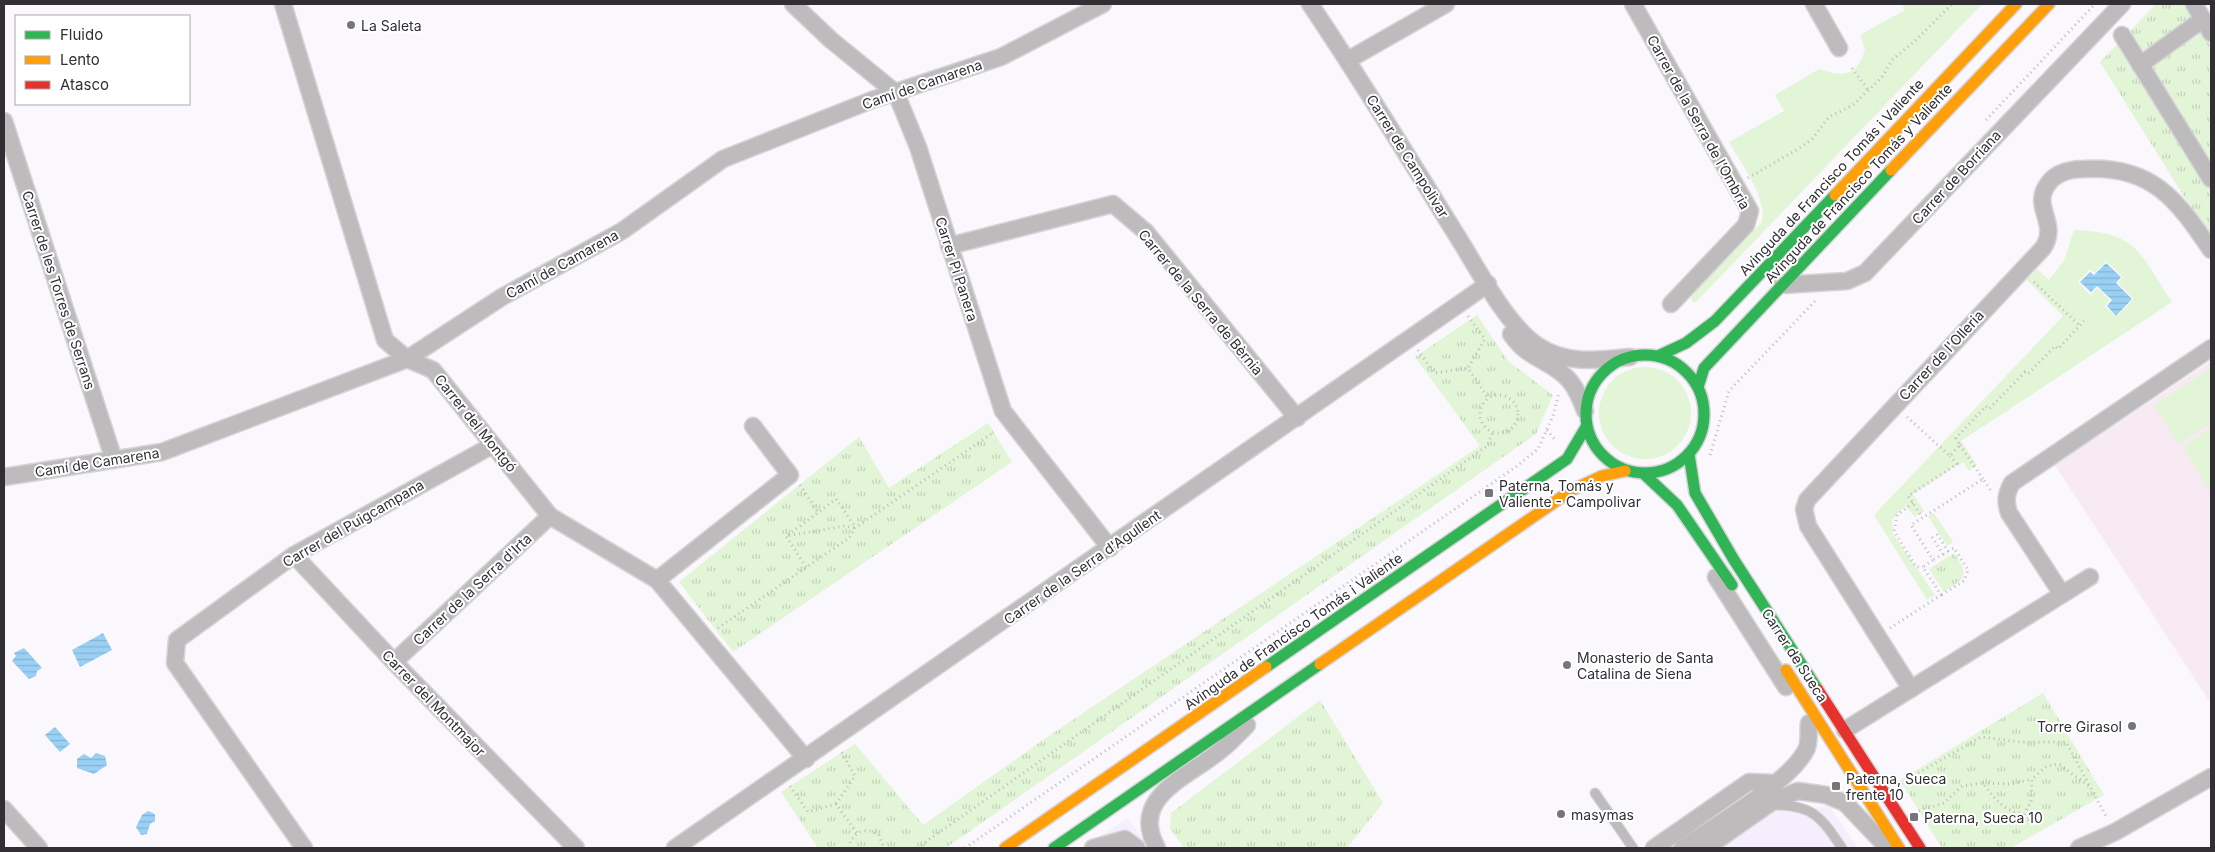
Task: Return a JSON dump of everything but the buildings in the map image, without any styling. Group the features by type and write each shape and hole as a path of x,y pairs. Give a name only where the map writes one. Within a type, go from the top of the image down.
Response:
{"main road":[{"name":"Avinguda de Francisco Tomás i Valiente","path":"1658,356 1686,344 1715,321 2016,4"},
{"name":"Avinguda de Francisco Tomás y Valiente","path":"1698,388 1704,368 2049,4"},
{"path":"1630,356 1658,356 1673,362 1686,372 1698,388 1703,402 1704,420 1699,438 1689,454 1677,465 1661,472 1644,474 1625,471 1607,461 1594,446 1586,419 1589,393 1598,376 1613,364 1630,356"},
{"name":"Avinguda de Francisco Tomás i Valiente","path":"1004,848 1567,459 1586,419"},
{"name":"Carrer de Sueca","path":"1689,454 1695,493 1734,560 1920,848"},
{"path":"1054,848 1572,490 1602,476 1625,471"},
{"name":"Carrer de Sueca","path":"1644,474 1677,505 1724,572 1891,847"}],"street":[{"name":"Carrer del Montgó","path":"283,4 385,340 407,359 433,370 550,516 657,580 806,759"},
{"name":"Carrer Pi Panera","path":"793,4 831,40 896,93 918,147 1003,412 1110,548"},
{"name":"Camí de Camarena","path":"4,477 162,452 407,359 502,297 622,231 723,159 872,100 1001,57 1103,4"},
{"name":"Carrer de Campolivar","path":"1310,4 1348,60 1488,284 1526,337 1547,352 1560,357 1596,360 1630,356"},
{"path":"1348,60 1446,4"},
{"name":"Carrer de la Serra de l’Ombria","path":"1633,4 1750,211 1746,225 1671,304"},
{"path":"1814,4 1839,48"},
{"name":"Carrer de Borriana","path":"2106,20 2111,4"},
{"name":"Carrer de Borriana","path":"1782,285 1856,279 1865,273 2122,4"},
{"path":"2140,64 2207,26 2194,4"},
{"path":"2122,35 2211,180"},
{"name":"Carrer de les Torres de Serrans","path":"4,121 114,460"},
{"name":"Carrer de l'Olleria","path":"1911,689 1808,526 1804,509 1807,500 2043,248 2048,241 2050,230 2042,204 2042,194 2053,177 2063,172 2090,168 2129,173 2145,180 2174,199 2211,250"},
{"name":"Carrer de la Serra de Bèrnia","path":"949,246 1113,204 1146,232 1297,418"},
{"name":"Carrer de la Serra d'Agullent","path":"675,848 782,776 1488,284"},
{"name":"Carrer de Campolivar","path":"1505,310 1511,334 1519,346 1568,378 1578,393 1586,419"},
{"path":"2062,594 2009,513 2006,503 2007,492 2012,483 2211,348"},
{"path":"657,580 790,474 753,426"},
{"name":"Carrer del Puigcampana","path":"304,848 175,663 177,640 294,555 493,445"},
{"name":"Carrer de la Serra d'Irta","path":"394,662 550,516"},
{"name":"Carrer de Sueca","path":"1687,521 1686,530 1809,723 1891,847"},
{"name":"Carrer del Montmajor","path":"294,555 394,662 576,848"},
{"path":"1844,730 2090,577"},
{"path":"1157,848 1148,828 1151,809 1162,793 1222,749 1282,689"},
{"path":"1682,848 1775,784 1796,766 1807,748 1809,723"},
{"path":"2079,848 2115,832 2211,776"},
{"path":"1654,848 1749,782 1775,784"},
{"path":"1706,848 1769,805 1798,791 1826,795 1845,803 1891,847"},
{"path":"4,809 39,848"},
{"path":"1098,847 1125,839 1138,848"}],"lane":[{"path":"1595,792 1633,848"},
{"path":"1769,805 1793,805 1813,812 1842,848"}],"path":[{"path":"1746,179 1803,146 1812,139 1829,117 1853,106 1882,77 1892,60 1915,41 1952,4"},
{"path":"1981,125 2096,4"},
{"path":"1852,68 1868,90"},
{"path":"2028,276 2080,326"},
{"path":"1708,462 1730,391 1832,282"},
{"path":"1410,338 1434,373 1468,368 1486,339 1471,319"},
{"path":"1992,493 1956,438 1986,406 1989,409 2025,372 2028,374 2055,346 2058,349 2084,321"},
{"path":"1468,368 1488,398"},
{"path":"965,848 1517,466 1538,449 1561,388"},
{"path":"1500,395 1506,396 1518,410 1512,428 1501,433 1492,432 1484,426 1480,408 1488,398 1500,395"},
{"path":"1901,411 1957,464 1908,496 1920,514"},
{"path":"716,630 849,538 855,528 994,432"},
{"path":"917,848 1487,446 1492,432"},
{"path":"1950,456 1960,445"},
{"path":"1933,560 1911,525 1982,479"},
{"path":"800,485 818,512"},
{"path":"786,536 836,499 855,528"},
{"path":"1913,503 1897,515 1894,531 1916,567 1923,567 1943,554 1932,537"},
{"path":"786,536 846,526 855,528"},
{"path":"1885,630 1964,581 1968,570 1954,548 1948,551 1937,534"},
{"path":"786,536 807,567"},
{"path":"1923,567 1941,596"},
{"path":"1898,785 1981,737 2021,742 2066,742 2115,832"},
{"path":"782,776 808,812 836,804 855,776 835,739"},
{"path":"1919,811 1944,803 1962,786 1983,783 2012,784 2032,779 2047,766 2058,764 2091,788"},
{"path":"1983,783 1998,803 2009,812 2024,814 2031,802 2032,779"},
{"path":"836,804 856,833"},
{"path":"849,848 850,842 856,833 862,830 874,832 883,840 884,848"}],"shaded area":[{"path":"2211,361 2211,701 2210,702 2055,465"},
{"path":"1829,806 1858,848 1719,848 1773,811"},
{"path":"1128,818 1149,848 1082,848"}],"green space":[{"path":"1902,4 1982,4 1695,303 1692,301 1691,298 1695,291 1761,223 1763,214 1758,193 1729,142 1784,111 1775,95 1819,69 1842,74 1854,70 1862,58 1865,49 1860,35 1905,10"},
{"path":"2156,4 2187,4 2211,46 2211,235 2185,198 2100,62"},
{"path":"2074,230 2112,235 2135,248 2152,270 2172,302 1961,441 1977,465 1969,471 1963,462 1913,494 1924,511 1915,517 1905,506 1892,520 1893,534 1935,595 1927,600 1874,515 2063,316 2027,280 2037,269 2049,280 2065,259","holes":["2106,261 2123,277 2118,283 2134,299 2116,317 2105,306 2110,300 2097,288 2090,295 2078,282 2090,269 2095,273"]},
{"path":"1477,315 1509,362 1553,395 1536,434 946,848 818,848 781,792 855,744 923,825 1043,740 1480,446 1415,357"},
{"path":"1645,367 1663,370 1678,380 1688,395 1691,413 1688,431 1678,446 1663,456 1645,459 1627,456 1612,446 1602,431 1599,413 1602,395 1612,380 1627,370"},
{"path":"2211,368 2211,423 2179,444 2154,405"},
{"path":"988,423 1012,462 733,652 679,582 859,437 889,488"},
{"path":"2211,428 2211,492 2182,447"},
{"path":"1934,513 1953,542 1947,546 1928,516"},
{"path":"1954,553 1964,572 1963,576 1944,592 1929,569"},
{"path":"2043,693 2104,795 2011,848 1942,848 1900,780"},
{"path":"1320,700 1383,803 1347,848 1184,848 1170,828 1171,813"}],"water":[{"path":"2106,263 2121,277 2116,283 2132,299 2116,316 2107,306 2112,300 2097,286 2091,292 2080,282 2090,272 2094,275"},
{"path":"103,633 112,650 80,667 72,650"},
{"path":"24,648 42,668 37,671 36,676 29,679 12,661 16,656 14,653"},
{"path":"55,727 70,744 60,752 45,735"},
{"path":"96,753 105,756 107,765 94,774 77,768 77,759 84,754 91,758"},
{"path":"148,811 155,814 155,821 150,824 147,834 141,835 136,827 142,815"}],"traffic: fast":[{"path":"1698,387 1704,368 1891,170"},
{"path":"1658,356 1686,343 1715,321 1835,195"},
{"path":"1645,355 1668,359 1687,372 1700,391 1704,414 1700,437 1687,456 1668,469 1645,473 1622,469 1603,456 1590,437 1586,414 1590,391 1603,372 1622,359 1645,355"},
{"path":"1266,667 1567,459 1586,427"},
{"path":"1689,454 1695,493 1734,560 1818,690"},
{"path":"1644,474 1677,505 1732,585"},
{"path":"1054,848 1320,664"}],"traffic: slow":[{"path":"1835,195 2016,4"},
{"path":"1891,170 2049,4"},
{"path":"1320,664 1572,490 1602,476 1625,471"},
{"path":"1005,848 1266,667"},
{"path":"1786,670 1899,848"}],"traffic: jam":[{"path":"1818,690 1920,848"}],"place":[{"name":"La Saleta","path":"351,25"},
{"name":"Paterna, Tomás y Valiente - Campolivar","path":"1489,493"},
{"name":"Monasterio de Santa Catalina de Siena","path":"1567,665"},
{"name":"Torre Girasol","path":"2132,726"},
{"name":"Paterna, Sueca frente 10","path":"1836,786"},
{"name":"masymas","path":"1561,814"},
{"name":"Paterna, Sueca 10","path":"1914,817"}]}
